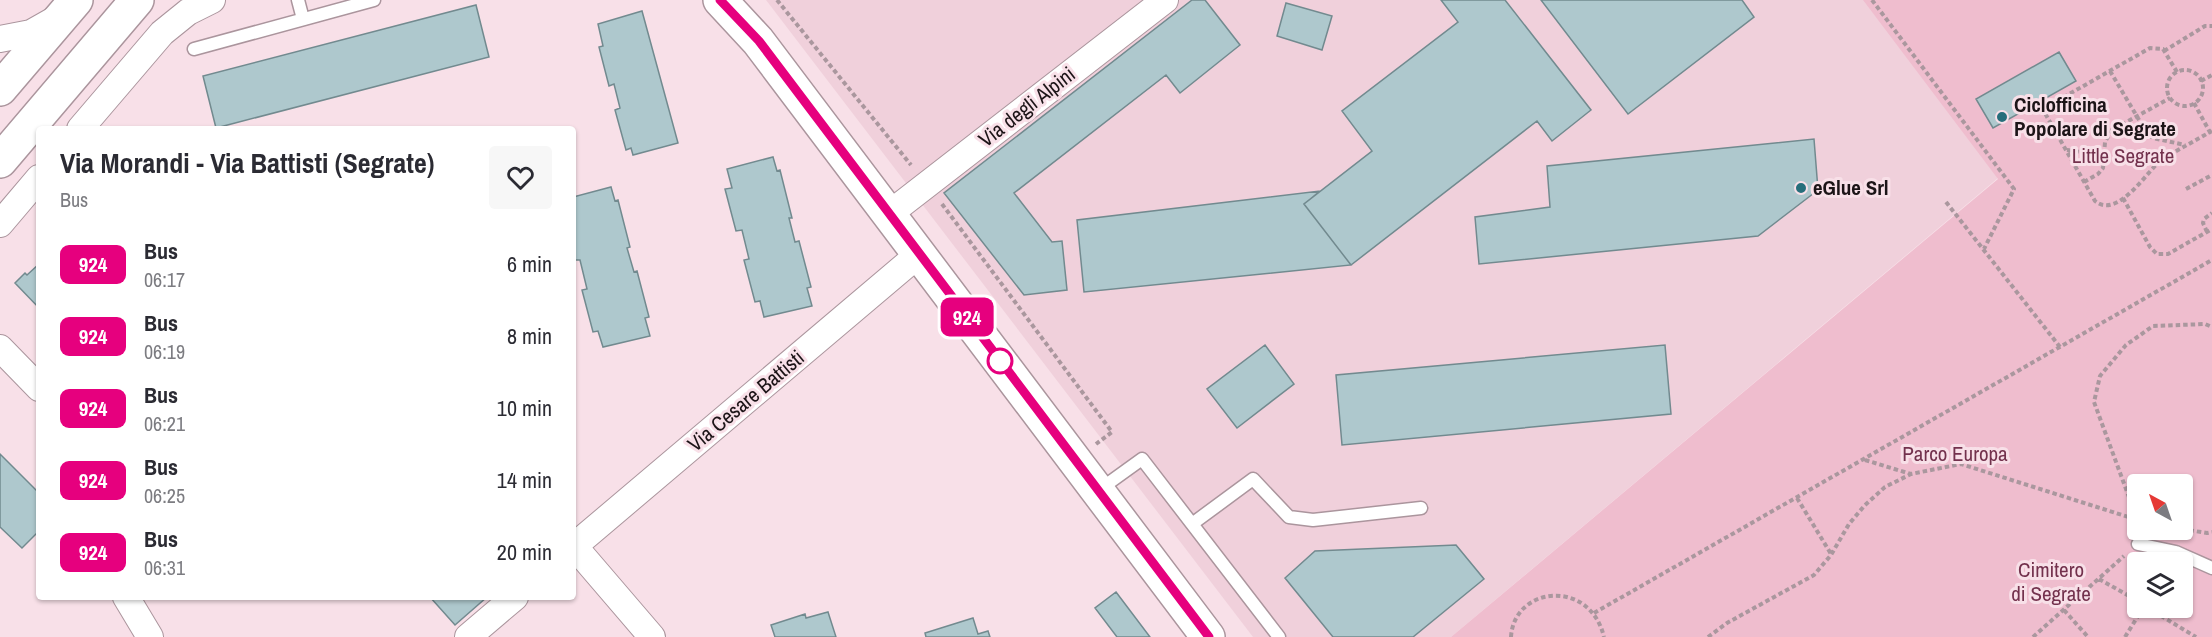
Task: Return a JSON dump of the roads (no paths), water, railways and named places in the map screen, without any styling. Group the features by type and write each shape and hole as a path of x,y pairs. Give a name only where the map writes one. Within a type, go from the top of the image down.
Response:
{"street":[{"path":"0,161 137,0"},
{"path":"84,126 162,33 188,12 212,0"},
{"path":"720,0 759,41 1209,637"},
{"name":"Via degli Alpini","path":"889,214 1165,0"},
{"path":"0,39 31,33 48,24 72,4"},
{"path":"0,89 72,4"},
{"path":"0,224 36,182"},
{"name":"Via Cesare Battisti","path":"576,545 919,254"},
{"path":"0,348 36,385"},
{"path":"576,549 652,637"},
{"path":"128,600 150,637"},
{"path":"468,637 511,600"}],"lane":[{"path":"298,0 303,19"},
{"path":"194,49 374,0"},
{"path":"1098,490 1142,459 1279,637"},
{"path":"1192,524 1253,479 1289,517 1313,520 1421,508"},
{"path":"2138,544 2176,552 2212,568"}],"place":[{"name":"Ciclofficina Popolare di Segrate","path":"2002,117"},
{"name":"eGlue Srl","path":"1801,188"}],"park label":[{"name":"Little Segrate","path":"2123,156"},
{"name":"Parco Europa","path":"1955,454"},
{"name":"Cimitero di Segrate","path":"2051,582"}]}
